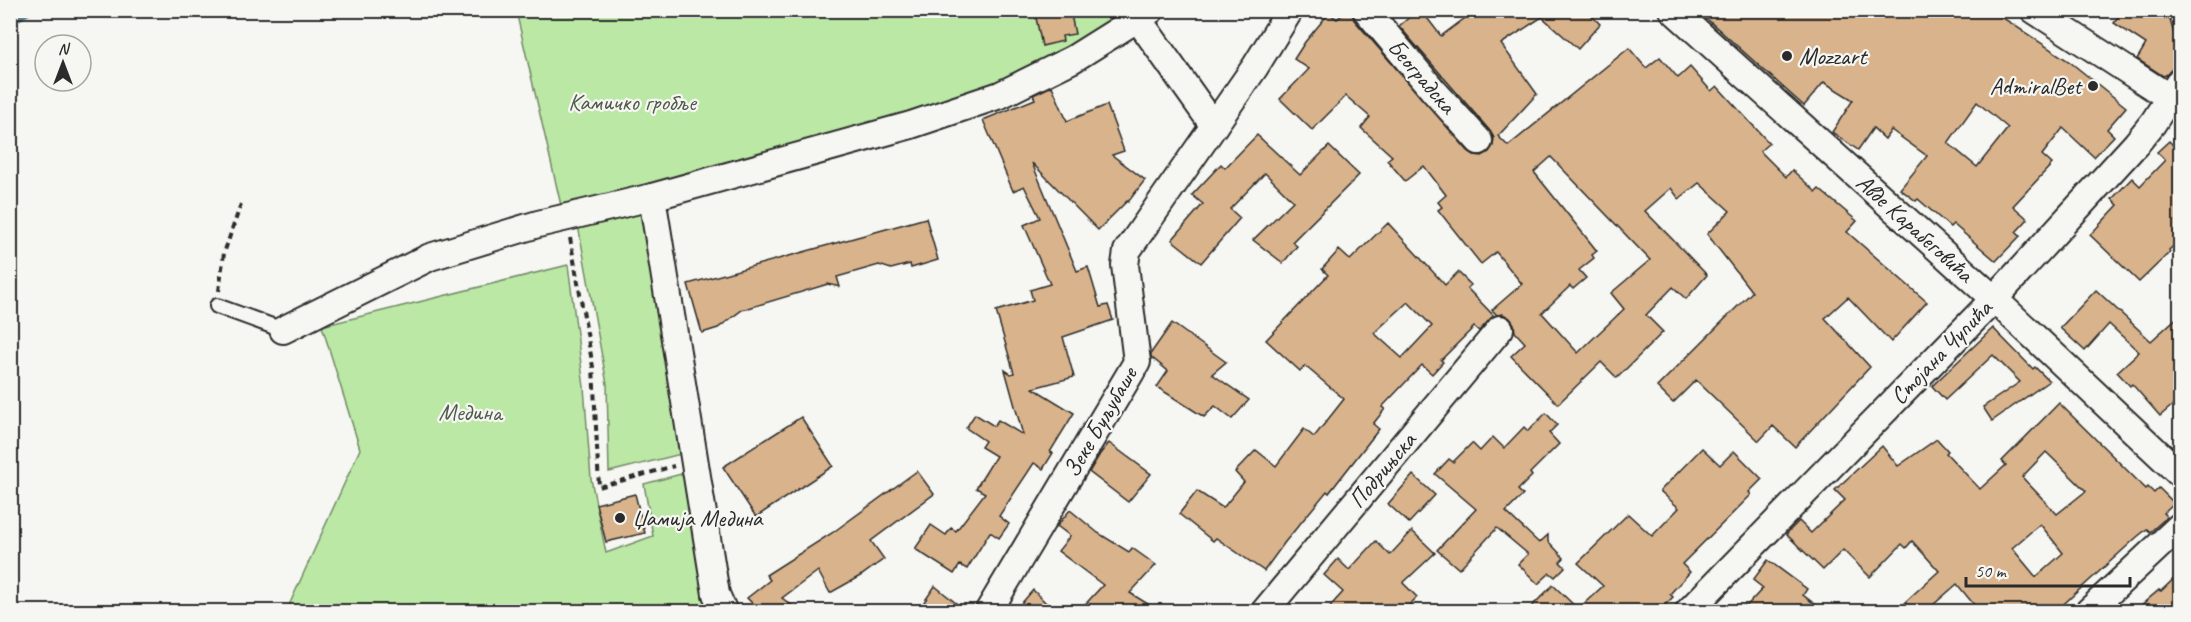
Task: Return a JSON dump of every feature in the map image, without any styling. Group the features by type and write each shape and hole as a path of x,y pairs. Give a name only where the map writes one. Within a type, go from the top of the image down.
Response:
{"street":[{"name":"Зеке Буљубаше","path":"988,612 1137,362 1125,265 1127,250 1255,67 1290,10"},
{"name":"Београдска","path":"1366,10 1479,141"},
{"name":"Авде Карабеговића","path":"1673,10 1994,299 2181,474"},
{"path":"2034,10 2175,89"},
{"path":"283,330 430,257 911,125 1000,95 1073,59 1144,15 1214,126"},
{"name":"Стојана Чупића","path":"1688,612 1994,299 2136,144 2175,89"},
{"path":"652,197 716,594 724,612"},
{"name":"Подрињска","path":"1264,612 1500,329"},
{"path":"2088,612 2181,526"}],"lane":[{"path":"217,306 283,330"}],"path":[{"path":"217,306 224,253 242,201"},
{"path":"566,218 579,277 593,367 599,487 695,460"}],"green space":[{"name":"Камичко гробље","path":"516,11 1144,11 1007,84 563,214"},
{"path":"654,209 693,451 609,472 607,384 578,225"},
{"name":"Медина","path":"568,265 584,387 591,479 606,553 653,536 644,484 696,470 724,611 286,612 360,449 322,326"}],"building":[{"path":"1048,10 1070,10 1075,34 1062,36 1063,41 1042,46 1035,13"},
{"path":"1351,10 1354,20 1468,151 1482,156 1493,146 1494,138 1490,131 1399,26 1418,10 1421,10 1441,36 1476,10 1586,10 1600,24 1578,49 1542,17 1501,44 1537,94 1498,136 1508,146 1629,48 1646,68 1660,57 1678,78 1690,67 1711,91 1717,86 1769,143 1760,151 1786,177 1792,170 1816,192 1819,189 1857,221 1847,232 1927,302 1891,342 1848,297 1825,318 1870,367 1795,447 1773,426 1759,441 1696,380 1673,403 1657,387 1752,292 1707,234 1730,211 1699,183 1679,199 1671,188 1645,211 1707,275 1686,299 1673,287 1646,315 1663,332 1617,378 1601,362 1558,404 1511,356 1525,343 1515,332 1510,318 1503,314 1497,315 1492,310 1522,284 1496,252 1481,264 1438,210 1442,207 1438,202 1446,195 1424,166 1405,181 1387,160 1392,156 1361,128 1370,117 1346,96 1312,130 1280,99 1309,69 1294,59 1305,42 1329,13 1337,19","holes":["1551,157 1650,260 1611,293 1624,309 1578,353 1542,313 1570,286 1573,289 1586,278 1579,270 1594,258 1592,255 1597,251 1534,172"]},
{"path":"1697,10 1991,10 2070,62 2126,107 2107,129 2114,136 2094,157 2063,128 2042,155 2052,164 2013,206 2028,219 2016,232 2020,236 1996,261 1953,224 1950,227 1918,199 1916,201 1900,189 1927,156 1891,130 1885,139 1873,128 1858,150 1832,132 1853,100 1824,82 1804,106","holes":["1977,102 2008,128 1977,167 1948,143"]},
{"path":"2122,10 2167,10 2181,57 2166,75 2163,76 2137,59 2146,44 2114,23"},
{"path":"1052,86 1067,121 1107,105 1124,151 1112,155 1145,180 1128,202 1098,230 1032,163 1077,271 1088,267 1100,307 1108,305 1113,320 1063,337 1074,377 1033,388 1074,413 1050,452 1053,453 1043,469 1034,463 999,516 1009,524 999,538 990,532 967,569 960,565 954,574 915,549 931,525 946,535 951,528 956,531 985,493 976,488 996,456 981,447 985,441 966,428 975,414 994,426 998,420 1023,435 1005,370 1011,374 1014,373 996,311 1033,300 1030,290 1050,284 1024,225 1040,218 1024,186 1013,191 983,120 1035,99 1033,95"},
{"path":"1257,135 1300,175 1329,146 1359,175 1292,242 1297,246 1283,263 1253,240 1293,201 1265,173 1230,209 1240,218 1201,263 1172,240 1203,204 1192,195 1221,164 1225,168"},
{"path":"2169,141 2176,148 2181,144 2181,239 2139,282 2090,235 2118,205 2112,199 2132,178 2140,186 2165,160 2157,152"},
{"path":"926,218 938,260 911,268 910,264 891,269 879,265 837,277 840,287 828,284 742,310 718,328 702,333 688,284"},
{"path":"1388,223 1445,285 1458,272 1471,285 1467,288 1494,316 1479,331 1474,327 1441,360 1443,362 1432,374 1422,365 1382,407 1385,409 1373,424 1379,429 1329,493 1327,491 1285,542 1264,571 1216,538 1213,541 1179,514 1197,491 1223,508 1244,482 1235,472 1256,450 1276,466 1304,429 1314,437 1344,399 1305,366 1300,371 1266,340 1328,275 1322,269 1339,250 1350,260","holes":["1408,302 1432,326 1402,358 1374,333"]},
{"path":"2096,290 2151,341 2181,314 2181,398 2160,416 2132,384 2130,386 2117,372 2139,352 2109,324 2085,351 2060,328"},
{"path":"1172,323 1226,362 1212,374 1249,400 1232,419 1215,406 1204,417 1157,387 1168,371 1151,357 1151,353"},
{"path":"1993,328 2033,369 2035,367 2049,381 1992,421 1983,407 2020,382 1993,355 1945,400 1932,386"},
{"path":"2059,403 2146,489 2148,487 2154,493 2159,488 2174,503 2163,513 2167,517 2150,532 2147,529 2137,537 2055,612 1980,612 1957,584 1925,612 1913,612 1905,602 1939,571 1912,541 1906,548 1902,544 1870,577 1843,550 1823,570 1786,534 1799,521 1811,533 1845,500 1835,490 1882,446 1898,466 1937,439 1948,451 1946,453 1980,489 2006,465 2002,461","holes":["2046,452 2086,491 2057,514 2022,477","2040,524 2063,553 2036,577 2012,548"]},
{"path":"1546,413 1557,425 1549,433 1559,444 1530,473 1532,476 1518,490 1523,495 1506,512 1539,543 1548,535 1548,541 1564,558 1560,562 1565,567 1555,577 1550,573 1538,584 1518,564 1528,554 1497,528 1459,569 1437,550 1476,509 1435,474 1449,459 1453,462 1472,443 1480,451 1493,437 1504,448 1524,427 1528,431"},
{"path":"801,417 833,466 756,517 723,467"},
{"path":"1109,443 1151,474 1128,502 1089,472"},
{"path":"1702,448 1720,465 1734,451 1762,479 1749,492 1751,495 1682,564 1690,572 1670,594 1673,597 1658,612 1526,612 1553,585 1578,609 1603,586 1578,563 1628,514 1652,536 1679,508 1660,491"},
{"path":"917,471 934,494 871,541 884,559 862,575 830,593 818,571 782,598 801,612 761,612 747,598 770,580 766,575 832,533"},
{"path":"1413,475 1435,495 1409,523 1388,504"},
{"name":"Џамија Медина","path":"635,494 645,533 606,542 596,504"},
{"path":"1070,510 1098,533 1129,552 1132,548 1156,565 1130,593 1161,612 1078,612 1103,585 1058,551 1070,536 1057,526"},
{"path":"1412,531 1435,553 1403,583 1417,597 1403,612 1325,612 1343,592 1324,575 1338,559 1349,570 1376,541 1390,555"},
{"path":"1768,560 1807,589 1803,595 1825,612 1741,612 1763,588 1753,580"},
{"path":"2181,572 2181,612 2133,612 2159,590 2161,591"},
{"path":"935,586 967,612 917,612"},
{"path":"1033,590 1055,612 1014,612"}],"waterway":[{"path":"10,22 31,10"}],"place":[{"name":"Mozzart","path":"1787,56"},
{"name":"AdmiralBet","path":"2093,86"},
{"name":"Џамија Медина","path":"620,518"}]}
